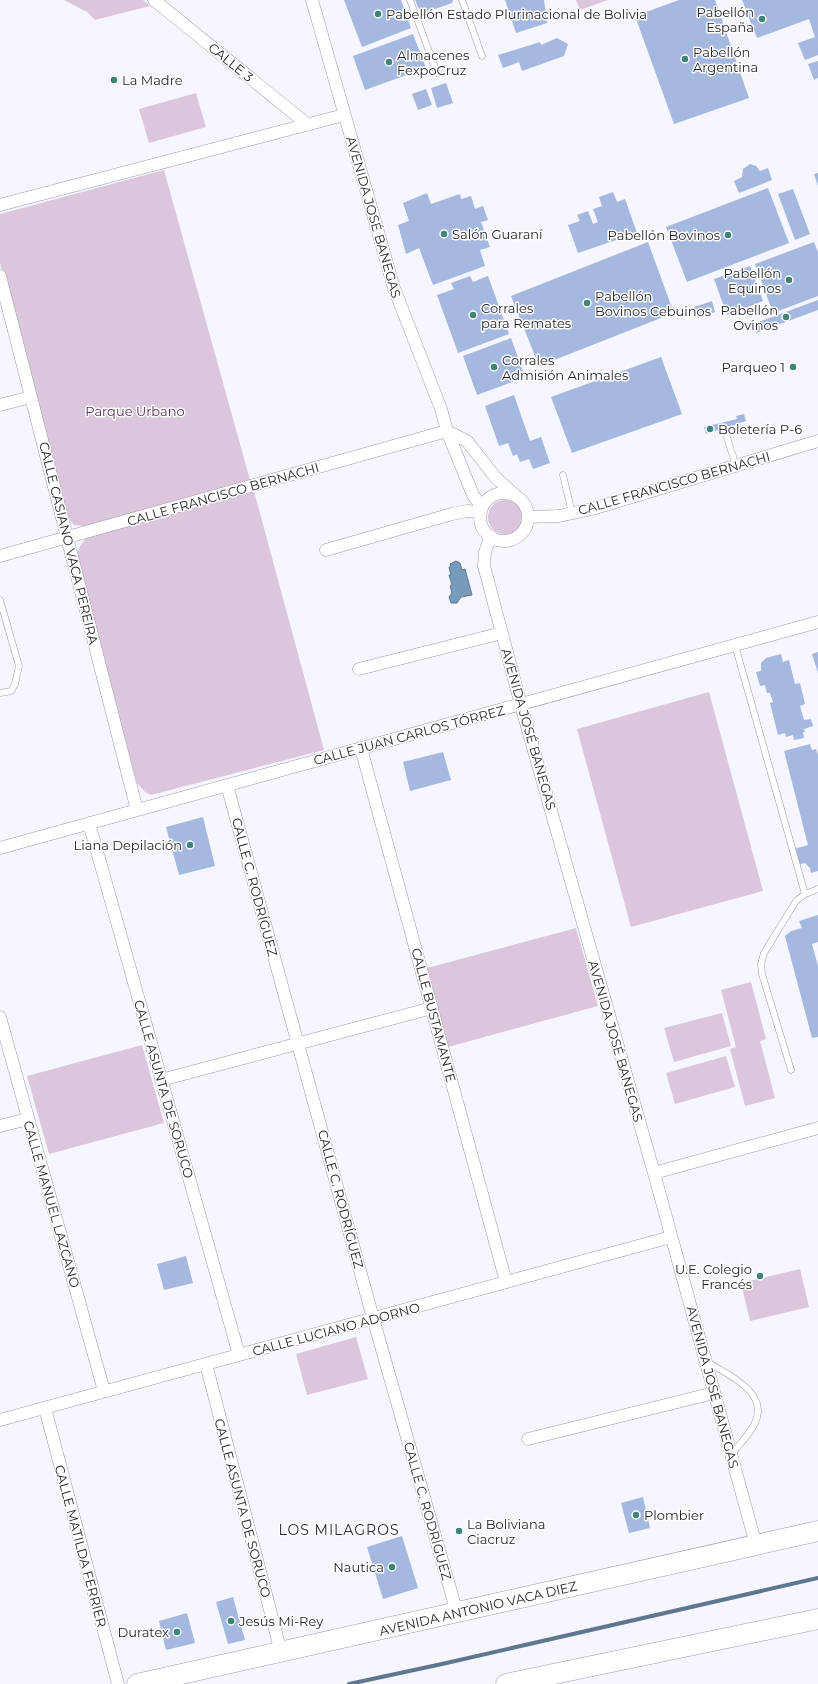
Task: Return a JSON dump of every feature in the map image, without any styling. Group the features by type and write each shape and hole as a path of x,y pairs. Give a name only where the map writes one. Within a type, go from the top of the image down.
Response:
{"highway":[{"name":"AVENIDA ANTONIO VACA DIEZ","path":"138,1684 818,1531"},
{"path":"506,1684 818,1619"}],"street":[{"name":"CALLE 3","path":"154,0 308,124"},
{"name":"AVENIDA JOSÉ BANEGAS","path":"312,0 394,288 441,409 447,431 474,495 482,509"},
{"path":"0,206 344,115"},
{"name":"CALLE CASIANO VACA PEREIRA","path":"0,276 137,810"},
{"path":"0,405 31,397"},
{"path":"447,431 467,441 496,478 516,496 526,507 528,518 522,533 512,539 501,540 491,536 487,533 481,523 482,509 489,498 494,495 505,493 516,496"},
{"name":"CALLE FRANCISCO BERNACHI","path":"0,556 447,431"},
{"name":"CALLE FRANCISCO BERNACHI","path":"528,518 551,517 592,509 818,441"},
{"path":"326,550 452,514 482,509"},
{"name":"AVENIDA JOSÉ BANEGAS","path":"491,536 485,552 484,566 521,705 654,1173 756,1545"},
{"name":"CALLE JUAN CARLOS TÓRREZ","path":"0,848 818,622"},
{"path":"359,669 502,633"},
{"name":"CALLE BUSTAMANTE","path":"361,748 506,1282"},
{"name":"CALLE C. RODRÍGUEZ","path":"227,785 373,1318 457,1613"},
{"name":"CALLE ASUNTA DE SORUCO","path":"89,823 239,1355"},
{"path":"161,1080 432,1008"},
{"name":"CALLE MANUEL LAZCANO","path":"0,1017 104,1391"},
{"path":"0,1126 28,1119"},
{"path":"654,1173 818,1128"},
{"name":"CALLE LUCIANO ADORNO","path":"0,1420 671,1237"},
{"name":"CALLE ASUNTA DE SORUCO","path":"206,1364 281,1652"},
{"path":"528,1439 714,1393"},
{"name":"CALLE MATILDA FERRIER","path":"45,1408 118,1684"}],"lane":[{"path":"410,0 437,73"},
{"path":"462,0 482,56"},
{"path":"724,428 736,466"},
{"path":"563,475 572,513"},
{"path":"0,600 19,666 11,691 0,693"},
{"path":"735,645 805,894"},
{"path":"791,1070 762,974 761,964 764,953 796,901 805,894 818,889"},
{"path":"705,1361 739,1380 751,1392 757,1402 758,1410 754,1424 731,1455"}],"green space":[{"path":"64,0 143,0 150,6 95,20 87,12"},
{"path":"576,0 608,0 580,10"},
{"path":"196,93 206,127 149,143 139,109"},
{"name":"Parque Urbano","path":"164,170 250,480 84,526 74,525 69,519 0,263 0,214"},
{"path":"254,491 324,750 151,795 145,792 137,783 76,557 80,546 86,538"},
{"path":"505,500 517,505 522,517 517,529 505,534 493,529 488,517 493,505"},
{"path":"709,692 763,891 631,927 577,729"},
{"path":"576,928 598,1006 448,1047 427,968"},
{"path":"751,982 766,1039 760,1041 775,1098 745,1106 730,1049 736,1047 721,990"},
{"path":"722,1013 731,1046 674,1062 664,1028"},
{"path":"142,1045 164,1123 49,1154 27,1076"},
{"path":"726,1056 735,1087 675,1104 666,1073"},
{"path":"800,1269 809,1307 750,1321 741,1283"},
{"path":"356,1337 368,1379 307,1395 296,1354"}],"water":[{"path":"456,561 460,563 462,570 465,569 472,595 461,597 457,603 451,603 449,597 452,593 450,586 452,585 449,575 451,575 449,567 451,567 450,564"}],"building":[{"name":"Pabellón Estado Plurinacional de Bolivia","path":"344,0 401,0 411,28 362,47"},
{"path":"415,0 453,0 452,3 421,14"},
{"path":"505,0 544,0 547,23 516,33"},
{"name":"Pabellón Argentina","path":"679,0 715,0 749,98 674,124 635,16"},
{"path":"742,0 818,0 818,55 805,60 798,43 815,37 809,19 757,38"},
{"name":"Almacenes FexpoCruz","path":"413,34 426,68 365,90 353,56"},
{"path":"557,38 568,44 564,56 522,71 519,62 503,68 498,55 540,42 541,45"},
{"path":"818,61 818,78 814,80 808,64"},
{"path":"446,83 453,103 437,108 431,88"},
{"path":"426,89 432,105 418,110 412,94"},
{"path":"750,164 756,166 760,171 768,168 772,180 739,193 734,181 742,177 743,169"},
{"path":"818,173 818,186 814,174"},
{"name":"Pabellón Bovinos","path":"768,188 789,243 687,282 666,227"},
{"path":"793,189 810,234 795,240 778,194"},
{"path":"613,192 617,202 625,199 637,233 578,253 568,225 580,221 577,215 588,211 593,224 598,222 593,209 602,206 599,197"},
{"name":"Salón Guaraní","path":"427,193 431,204 460,194 461,199 471,196 475,209 483,206 488,220 481,222 490,247 480,250 485,266 433,285 419,248 406,254 398,225 409,221 403,203"},
{"name":"Pabellón Bovinos Cebuinos","path":"648,242 672,308 664,311 666,316 539,366 511,296"},
{"name":"Pabellón Equinos","path":"814,242 818,252 818,296 773,313 755,264"},
{"name":"Pabellón Equinos","path":"750,266 763,301 727,315 714,279"},
{"name":"Corrales para Remates","path":"470,276 473,282 488,276 509,334 458,353 437,295 454,289 451,283"},
{"name":"Pabellón Ovinos","path":"818,300 818,310 756,333 753,324"},
{"path":"712,301 715,312 698,318 694,307"},
{"name":"Corrales Admisión Animales","path":"511,338 525,377 477,395 463,356"},
{"name":"Pabellón Bovinos Cebuinos","path":"661,357 682,414 572,453 551,397"},
{"path":"514,395 530,441 541,437 550,463 533,469 529,459 520,462 517,454 513,456 508,443 499,446 485,406"},
{"path":"744,414 746,421 706,434 704,427 737,419 736,416"},
{"path":"818,652 818,673 812,654"},
{"path":"781,654 783,662 789,660 795,684 800,683 805,704 800,706 804,720 811,719 813,726 804,729 804,738 794,740 793,735 786,737 785,733 778,735 770,703 773,702 770,693 767,693 765,685 760,686 756,672 761,671 761,663 766,658"},
{"path":"810,744 812,750 816,749 818,755 818,871 811,873 810,868 805,863 798,865 794,849 808,845 784,751"},
{"path":"443,752 451,780 410,791 403,762"},
{"path":"203,817 215,866 179,875 166,827"},
{"path":"818,915 818,942 812,944 818,966 818,1037 812,1038 785,936 791,931 802,928 799,921"},
{"path":"186,1256 193,1283 164,1290 157,1264"},
{"name":"Plombier","path":"643,1497 650,1528 629,1533 621,1503"},
{"name":"Nautica","path":"402,1536 418,1588 383,1599 367,1547"},
{"name":"Jesús Mi-Rey","path":"233,1597 245,1640 228,1644 216,1602"},
{"name":"Duratex","path":"187,1613 195,1643 166,1650 159,1621"}],"waterway":[{"path":"349,1684 818,1578"}],"place":[{"name":"Pabellón Estado Plurinacional de Bolivia","path":"378,14"},
{"name":"Pabellón España","path":"762,19"},
{"name":"Pabellón Argentina","path":"685,59"},
{"name":"Almacenes FexpoCruz","path":"389,62"},
{"name":"La Madre","path":"114,80"},
{"name":"Salón Guaraní","path":"444,234"},
{"name":"Pabellón Bovinos","path":"728,235"},
{"name":"Pabellón Equinos","path":"789,280"},
{"name":"Pabellón Bovinos Cebuinos","path":"587,303"},
{"name":"Corrales para Remates","path":"473,315"},
{"name":"Pabellón Ovinos","path":"786,317"},
{"name":"Corrales Admisión Animales","path":"494,367"},
{"name":"Parqueo 1","path":"793,367"},
{"name":"Boletería P-6","path":"710,429"},
{"name":"Liana Depilación","path":"190,845"},
{"name":"U.E. Colegio Francés","path":"760,1276"},
{"name":"Plombier","path":"636,1515"},
{"name":"La Boliviana Ciacruz","path":"459,1531"},
{"name":"Nautica","path":"392,1567"},
{"name":"Jesús Mi-Rey","path":"231,1621"},
{"name":"Duratex","path":"177,1632"}],"district":[{"name":"LOS MILAGROS","path":"339,1530"}]}
